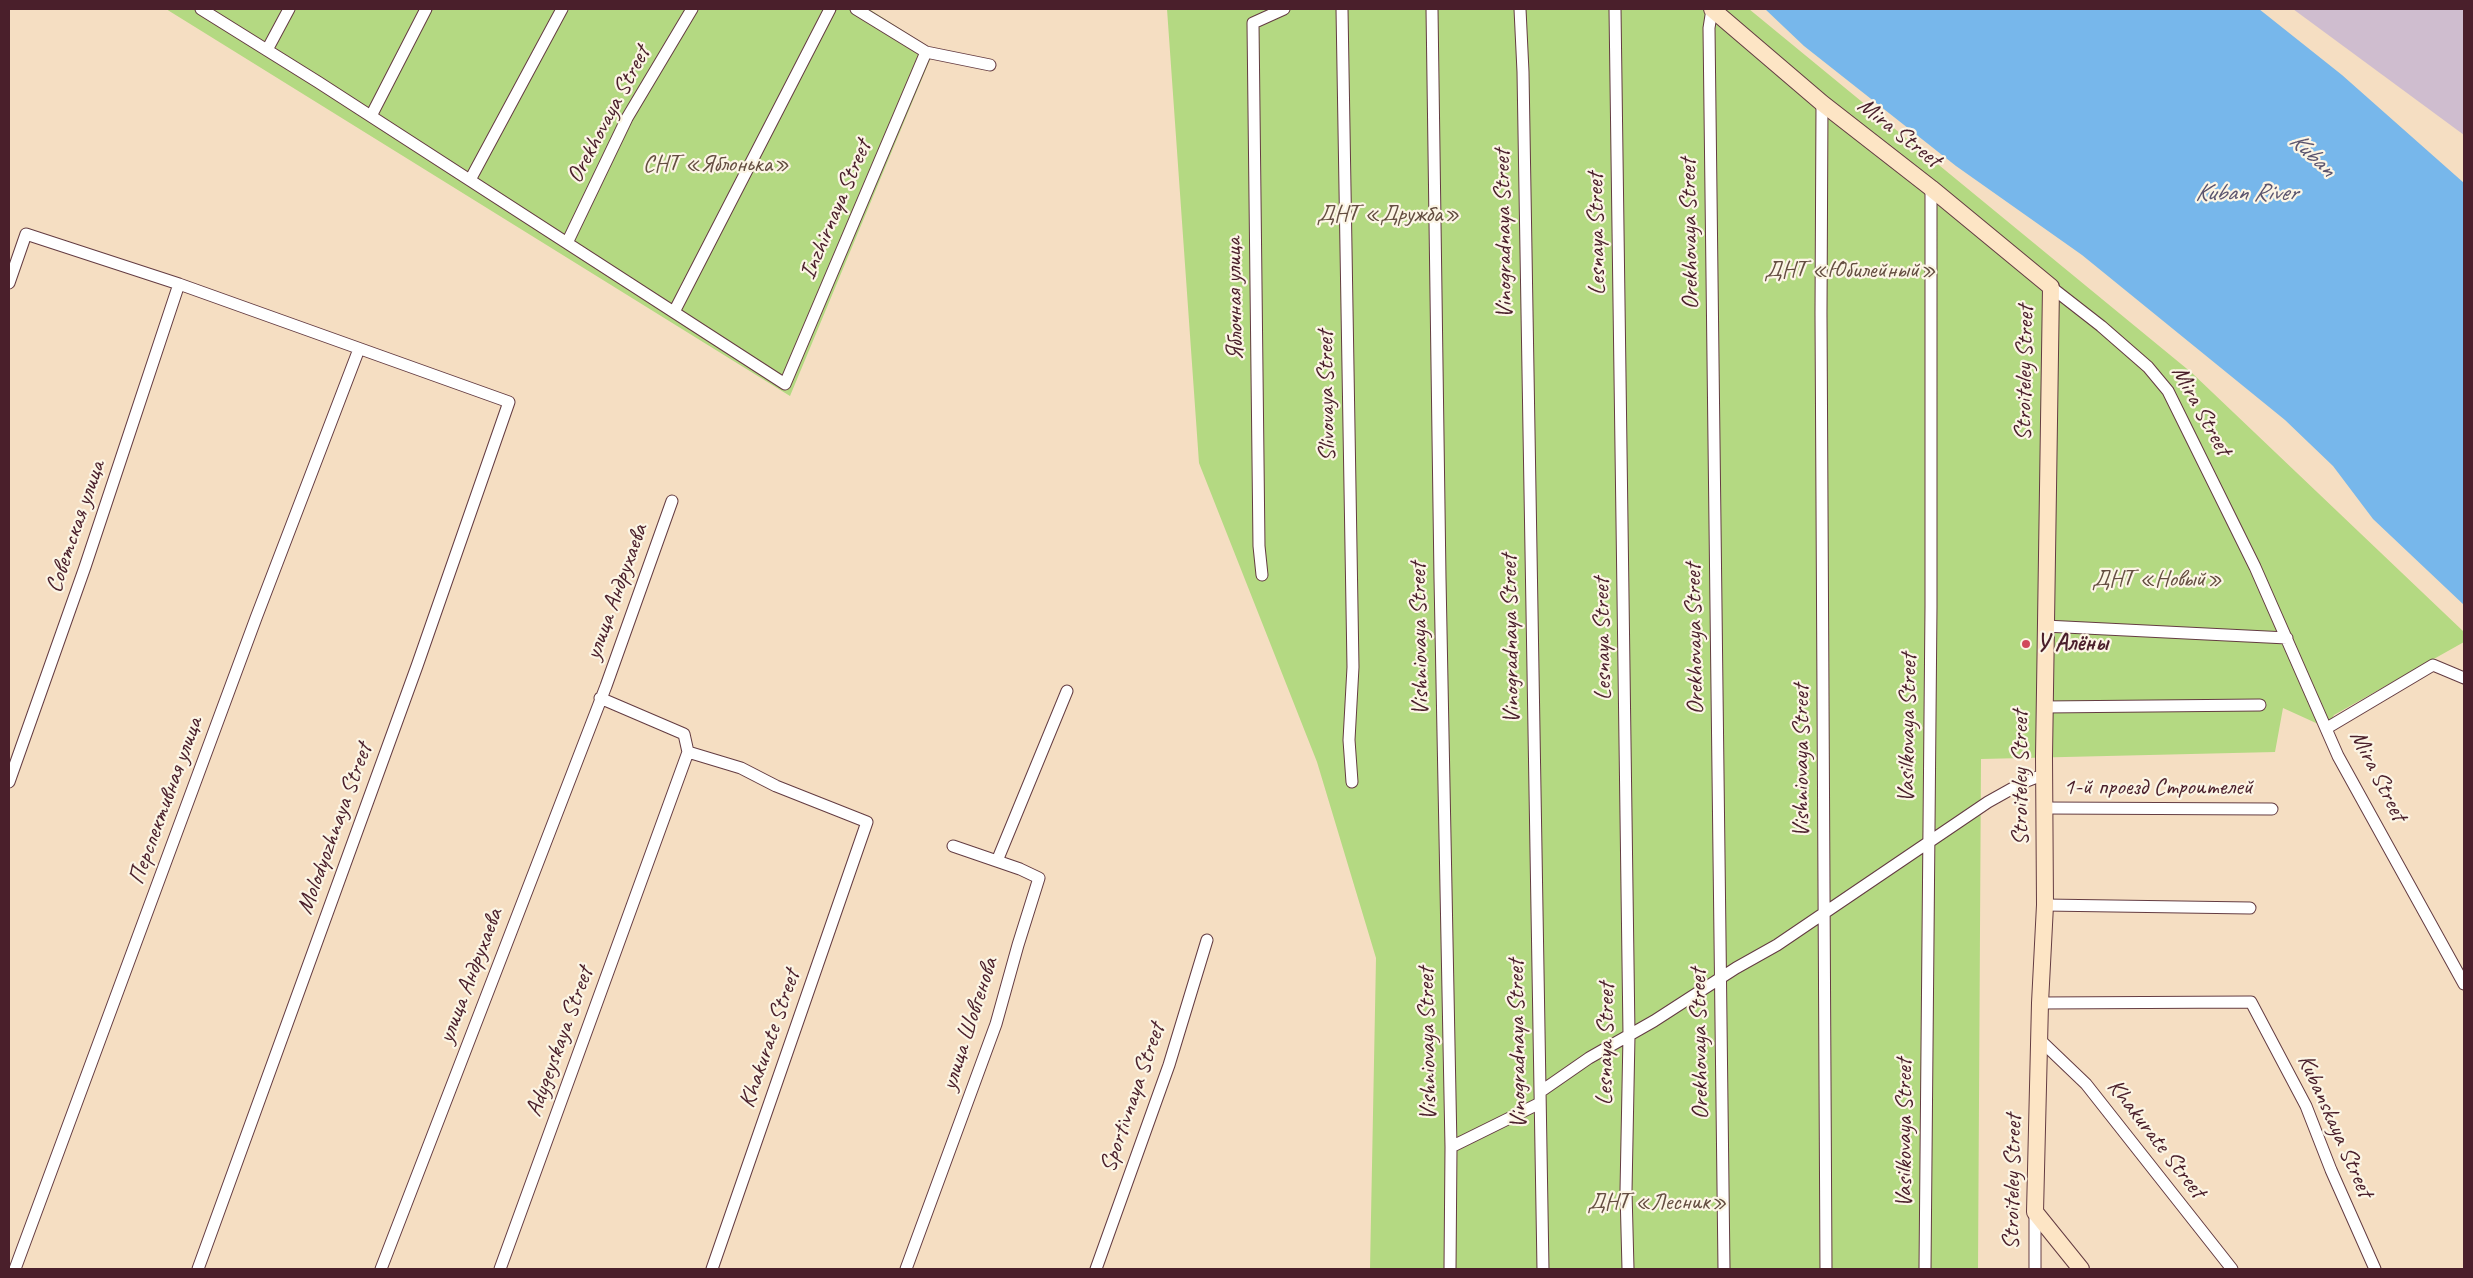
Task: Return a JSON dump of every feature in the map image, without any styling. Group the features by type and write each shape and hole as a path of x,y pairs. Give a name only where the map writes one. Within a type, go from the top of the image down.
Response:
{"street":[{"path":"201,9 372,116 674,312 830,9"},
{"path":"267,50 288,9"},
{"path":"372,116 426,9"},
{"path":"470,180 562,9"},
{"name":"Orekhovaya Street","path":"567,243 627,118 692,9"},
{"path":"856,9 926,52 990,65"},
{"name":"Яблочная улица","path":"1262,574 1259,546 1253,23 1284,9"},
{"name":"Slivovaya Street","path":"1342,9 1353,667 1349,740 1352,782"},
{"name":"Vishniovaya Street","path":"1432,9 1451,1147 1450,1269"},
{"name":"Vinogradnaya Street","path":"1520,9 1543,1269"},
{"name":"Lesnaya Street","path":"1615,9 1629,1035 1626,1192 1628,1269"},
{"name":"Orekhovaya Street","path":"1712,9 1709,28 1724,1269"},
{"name":"Mira Street","path":"1712,9 1822,103 1931,188 2115,338 2148,367 2168,391 2255,566 2338,756 2464,984"},
{"name":"Inzhirnaya Street","path":"674,312 786,384 926,52"},
{"name":"Vishniovaya Street","path":"1822,103 1821,333 1826,1269"},
{"name":"Vasilkovaya Street","path":"1925,1269 1933,312 1931,188"},
{"path":"9,283 26,234 179,284 360,348"},
{"name":"Советская улица","path":"9,782 88,558 179,284"},
{"name":"Stroiteley Street","path":"2035,1269 2040,1003 2045,905 2044,707 2051,287"},
{"name":"Molodyozhnaya Street","path":"198,1269 417,666 509,402 360,348"},
{"name":"Перспективная улица","path":"15,1269 256,618 360,348"},
{"name":"улица Андрухаева","path":"381,1269 600,698 672,501"},
{"path":"2045,626 2287,638"},
{"path":"2327,728 2433,665 2464,678"},
{"path":"997,861 1066,691"},
{"name":"улица Андрухаева","path":"600,698 684,734 688,752"},
{"path":"2044,707 2260,705"},
{"name":"Khakurate Street","path":"688,752 741,768 776,786 867,822 712,1269"},
{"name":"Adygeyskaya Street","path":"500,1269 688,752"},
{"path":"1451,1147 1540,1098 1589,1058 1777,945 1988,802 2022,783 2045,774"},
{"name":"1-й проезд Строителей","path":"2044,808 2272,809"},
{"name":"улица Шовгенова","path":"906,1269 996,1024 1039,878 1020,868 953,846"},
{"path":"2045,905 2250,908"},
{"name":"Sportivnaya Street","path":"1096,1269 1169,1065 1207,940"},
{"name":"Kubanskaya Street","path":"2040,1003 2251,1002 2306,1106 2376,1269"},
{"name":"Khakurate Street","path":"2040,1040 2086,1084 2232,1269"},
{"path":"2035,1212 2081,1269"}],"shaded area":[{"path":"2293,9 2464,9 2464,135"}],"green space":[{"name":"СНТ «Яблонька»","path":"166,9 869,9 934,50 790,396"},
{"path":"1167,9 1749,9 2192,373 2464,632 2464,642 2334,715 2327,728 2283,708 2275,752 1981,759 1978,1269 1370,1269 1376,958 1317,762 1199,463"}],"water":[{"name":"Kuban River","path":"1765,9 2259,9 2342,75 2464,183 2464,605 2373,519 2333,466 2285,420 2082,255 1956,166 1804,46"}],"place":[{"name":"У Алёны","path":"2026,644"}],"water label":[{"name":"Kuban","path":"2312,155"}],"park label":[{"name":"ДНТ «Дружба»","path":"1388,215"},
{"name":"ДНТ «Юбилейный»","path":"1850,271"},
{"name":"ДНТ «Новый»","path":"2157,580"},
{"name":"ДНТ «Лесник»","path":"1657,1203"}]}
